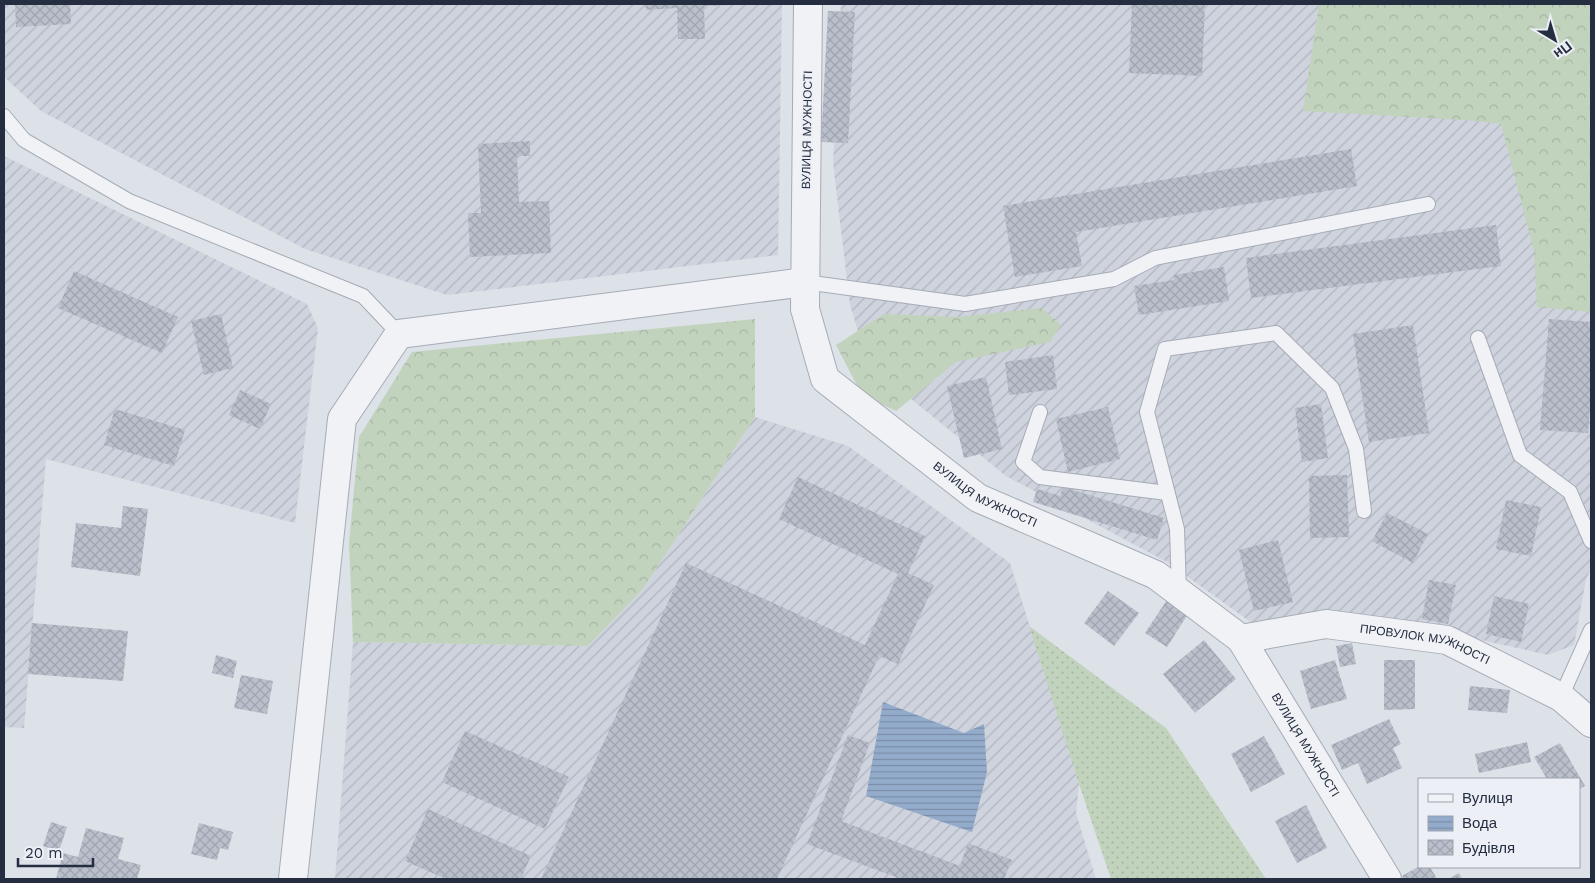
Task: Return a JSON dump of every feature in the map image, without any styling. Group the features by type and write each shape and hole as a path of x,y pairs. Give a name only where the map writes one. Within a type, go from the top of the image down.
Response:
{"street":[{"name":"ВУЛИЦЯ МУЖНОСТІ","path":"808,4 804,308 826,379 978,498 1156,575 1241,639 1386,879"},
{"path":"293,879 342,419 399,334 804,282"},
{"name":"ПРОВУЛОК МУЖНОСТІ","path":"1241,639 1326,624 1447,640 1562,697 1591,723"}],"lane":[{"path":"4,116 24,140 129,201 363,296 399,334"},
{"path":"804,282 965,304 1114,279 1155,258 1428,204"},
{"path":"1179,592 1177,529 1147,412 1165,349 1276,333 1332,388 1356,450 1364,511"},
{"path":"1478,338 1520,455 1570,492 1591,542"},
{"path":"1040,412 1023,462 1040,477 1168,493"},
{"path":"1562,697 1591,630"}],"shaded area":[{"path":"4,4 782,4 778,255 447,295 305,249 41,111 4,77"},
{"path":"841,4 1344,4 1519,114 1591,248 1591,569 1586,579 1574,645 1548,655 1397,621 1252,623 1167,562 1006,476 868,364 850,305 833,163"},
{"path":"4,156 307,304 318,328 295,523 46,459 24,728 4,727"},
{"path":"755,417 848,446 1010,563 1079,784 1076,813 1096,879 335,879 353,642 588,646 643,589"}],"green space":[{"path":"1319,4 1591,4 1591,312 1537,307 1534,251 1501,124 1464,120 1303,111"},
{"path":"1042,308 1061,325 1050,342 956,362 896,411 862,395 836,345 884,314 956,317"},
{"path":"755,319 755,417 643,589 588,646 353,642 349,543 359,437 412,352"},
{"path":"1029,626 1166,728 1266,879 1111,879"}],"water":[{"path":"883,702 964,733 984,724 987,772 972,832 866,796"}],"building":[{"path":"15,4 70,4 71,24 16,27"},
{"path":"645,4 730,5 704,6 705,39 678,39 677,8 646,10"},
{"path":"1132,4 1205,4 1202,76 1129,73"},
{"path":"828,11 855,12 848,143 821,142"},
{"path":"530,141 530,156 517,156 519,202 549,201 551,253 470,257 468,213 481,213 478,144"},
{"path":"1351,149 1357,186 1076,232 1082,266 1015,277 1003,206"},
{"path":"1496,225 1501,266 1251,298 1246,258"},
{"path":"1224,267 1229,301 1139,315 1134,286 1174,280 1174,275"},
{"path":"74,271 178,317 162,353 58,308"},
{"path":"221,314 233,368 204,375 191,321"},
{"path":"1549,319 1591,322 1591,394 1588,433 1540,430"},
{"path":"1413,325 1429,433 1369,442 1353,334"},
{"path":"1053,355 1057,389 1009,395 1005,362"},
{"path":"986,377 1002,449 964,458 947,386"},
{"path":"240,390 271,404 260,429 229,415"},
{"path":"1321,404 1328,458 1302,462 1295,408"},
{"path":"1108,407 1120,459 1068,472 1056,419"},
{"path":"115,409 185,430 174,466 104,445"},
{"path":"1347,475 1349,537 1310,538 1309,476"},
{"path":"798,477 925,536 908,573 934,585 898,664 879,656 777,879 541,879 686,563 865,645 898,574 779,519"},
{"path":"1063,487 1164,518 1157,540 1033,502 1037,489 1060,496"},
{"path":"1506,500 1541,507 1531,556 1496,549"},
{"path":"123,506 148,509 140,576 71,567 76,523 121,528"},
{"path":"1387,513 1428,534 1413,563 1372,541"},
{"path":"1278,540 1293,602 1254,611 1239,550"},
{"path":"1429,580 1456,585 1448,624 1422,619"},
{"path":"1108,591 1139,613 1114,646 1084,623"},
{"path":"1494,596 1529,604 1521,642 1486,634"},
{"path":"1167,600 1188,614 1167,647 1145,633"},
{"path":"32,623 128,631 123,681 28,674"},
{"path":"1204,640 1236,679 1195,713 1163,674"},
{"path":"1352,643 1356,664 1340,667 1336,646"},
{"path":"216,655 237,661 233,678 212,673"},
{"path":"1335,660 1347,699 1311,709 1300,671"},
{"path":"1384,660 1415,660 1415,709 1384,710"},
{"path":"241,675 273,681 267,714 234,708"},
{"path":"1470,686 1510,690 1507,713 1468,710"},
{"path":"1389,719 1401,744 1393,748 1402,768 1367,784 1358,763 1342,770 1331,745"},
{"path":"465,731 569,777 545,829 442,782"},
{"path":"848,735 870,743 841,821 960,866 968,843 1012,860 1004,879 901,879 807,844"},
{"path":"1264,736 1285,774 1251,792 1231,754"},
{"path":"1527,742 1531,762 1479,773 1475,754"},
{"path":"1560,743 1585,786 1580,788 1580,778 1546,778 1534,757"},
{"path":"1306,805 1327,848 1297,863 1275,821"},
{"path":"428,809 531,856 521,879 446,879 405,861"},
{"path":"51,822 67,827 59,851 43,846"},
{"path":"199,823 233,832 228,850 220,848 217,860 191,854"},
{"path":"86,828 124,838 118,859 141,865 137,879 56,879 63,853 78,857"},
{"path":"1418,867 1431,868 1437,879 1404,879 1402,876"},
{"path":"1459,873 1462,879 1449,879"}]}
